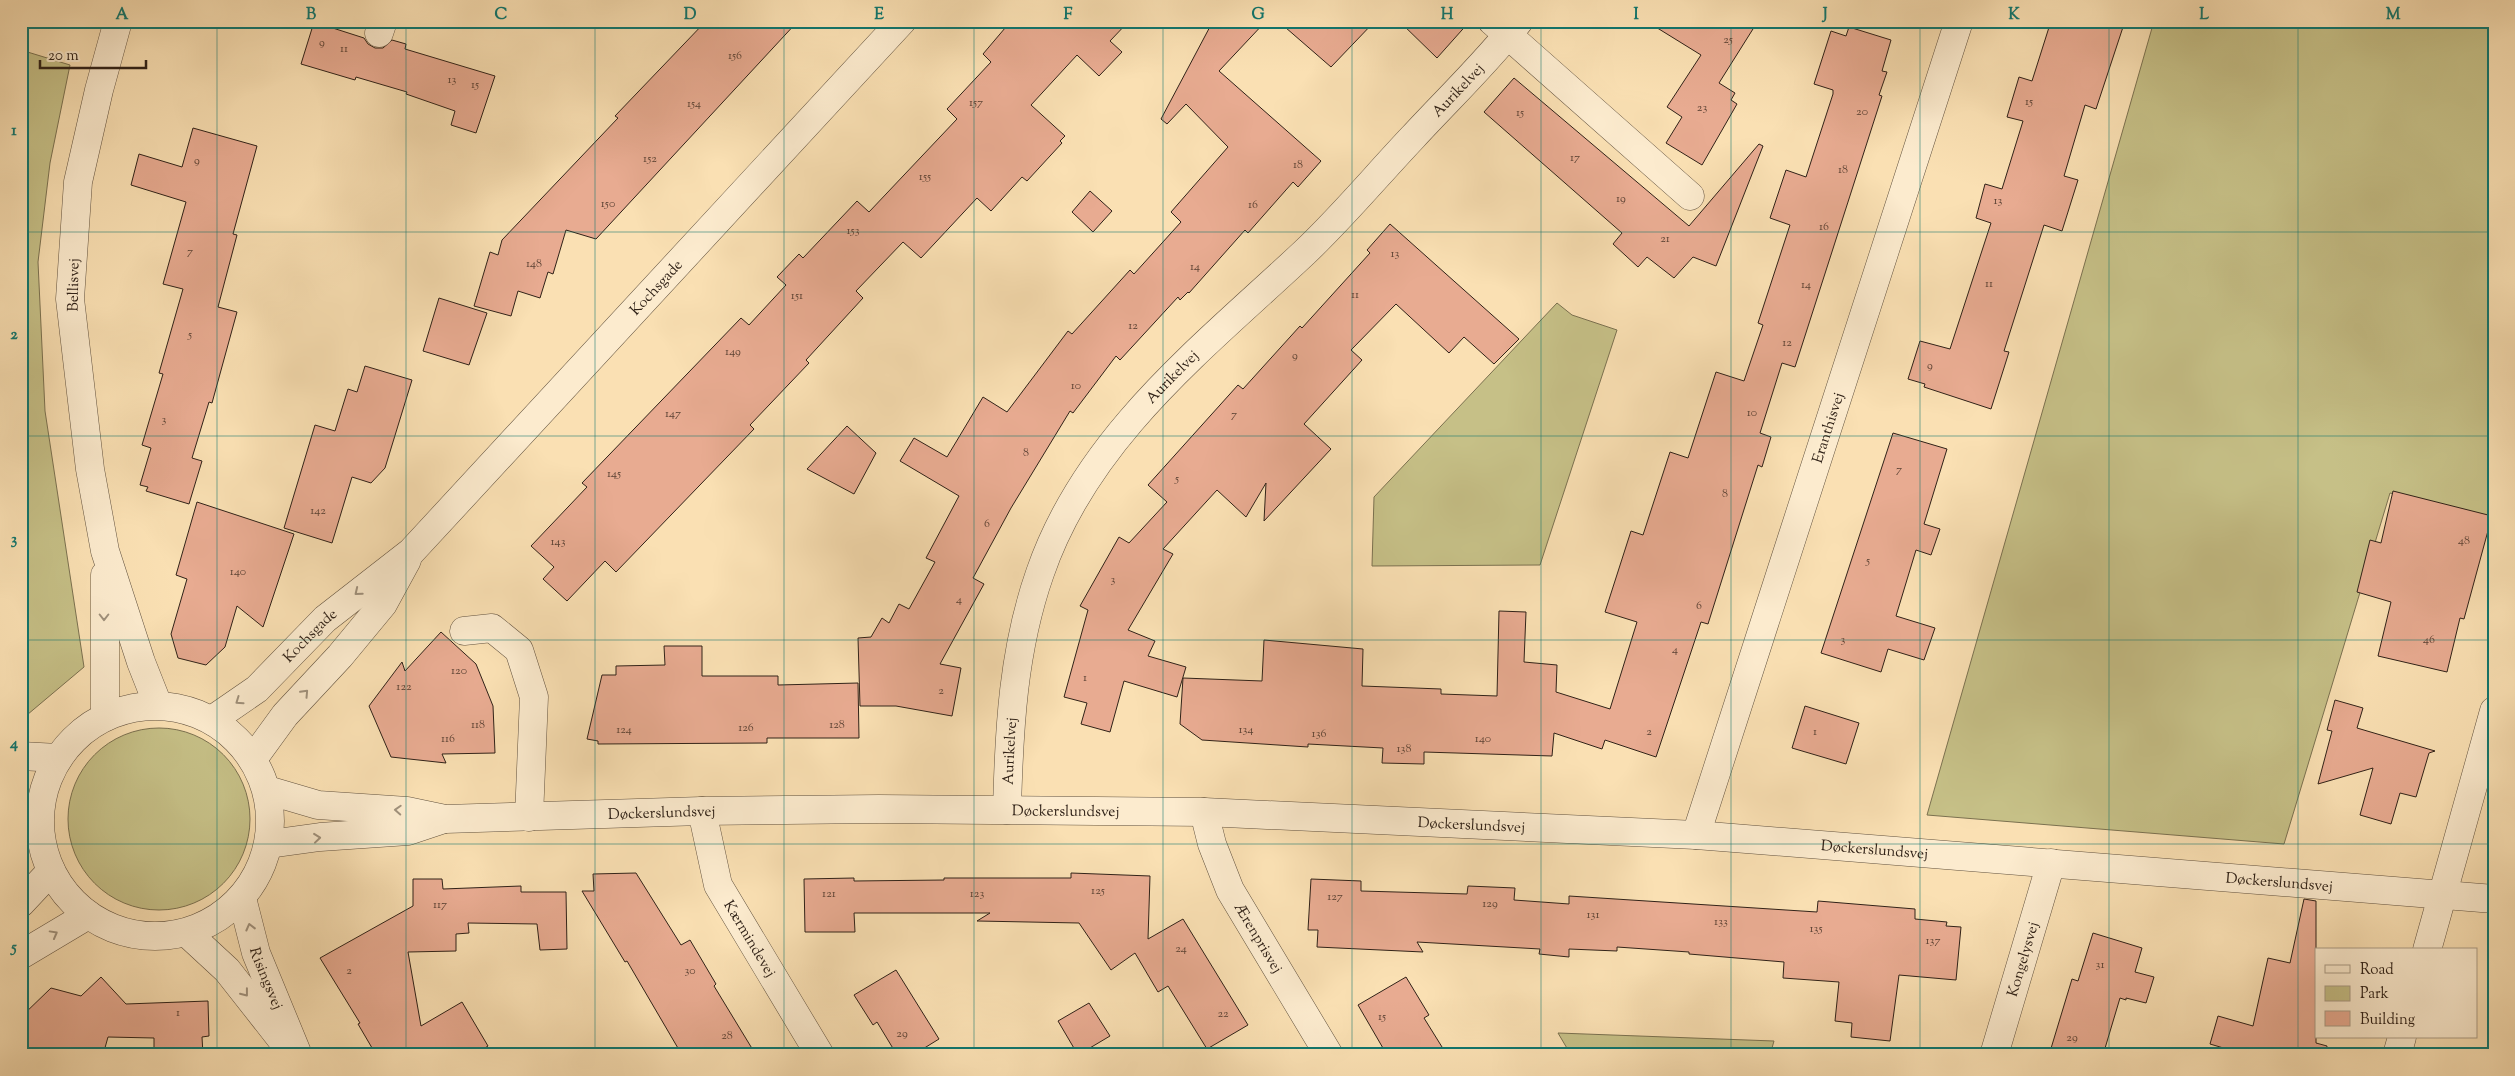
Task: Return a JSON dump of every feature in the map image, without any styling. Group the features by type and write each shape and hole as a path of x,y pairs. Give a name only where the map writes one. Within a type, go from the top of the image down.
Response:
{"street":[{"name":"Bellisvej","path":"118,21 99,90 78,182 70,299 90,469 105,551 141,662 158,705"},
{"name":"Kochsgade","path":"212,720 257,689 325,619 411,552 902,21"},
{"name":"Eranthisvej","path":"1696,835 1959,21"},
{"name":"Aurikelvej","path":"1007,810 1008,729 1018,653 1040,572 1073,500 1110,444 1154,392 1308,249 1506,26 1690,196"},
{"name":"Bellisvej","path":"105,551 105,717"},
{"name":"Kochsgade","path":"253,759 285,715 383,604 411,552"},
{"path":"464,631 492,628 519,650 534,697 529,817"},
{"path":"158,705 201,715 212,720 236,738 253,759 267,790 271,820 269,844 263,864 242,898 217,920 187,933 137,936 99,922 88,915 71,898 51,871 30,811 44,788 58,758 80,734 105,717 137,708 158,705"},
{"path":"2427,948 2494,711"},
{"path":"21,756 58,758"},
{"name":"Døckerslundsvej","path":"267,790 318,805 407,811 446,819 702,811 1007,810 1204,812 1696,835 2494,899"},
{"name":"Kærmindevej","path":"702,811 718,885 820,1055"},
{"name":"Ærenprisvej","path":"1204,812 1212,844 1230,890 1329,1055"},
{"name":"Døckerslundsvej","path":"269,844 320,837 408,831 446,819"},
{"name":"Kongelysvej","path":"1994,1055 2051,863"},
{"path":"21,903 51,871"},
{"name":"Risingsvej","path":"242,898 256,953 298,1055"},
{"path":"21,955 88,915"},
{"name":"Risingsvej","path":"187,933 227,970 294,1055"},
{"path":"2397,1055 2402,1038"}],"green space":[{"path":"2154,21 2494,21 2494,518 2390,493 2284,844 1927,815"},
{"path":"21,50 70,65 50,163 38,262 45,411 84,667 21,720"},
{"path":"1557,303 1572,315 1617,330 1540,565 1372,566 1374,497"},
{"path":"168,728 177,729 202,738 224,754 240,776 249,801 249,837 240,862 224,884 202,900 186,906 168,910 150,910 141,909 116,900 101,890 88,877 78,862 69,837 68,810 69,801 78,776 88,761 101,748 116,738 141,729"},
{"path":"1558,1033 1774,1041 1770,1055 1571,1055"}],"building":[{"path":"706,21 798,21 596,239 566,230 553,274 548,272 540,298 518,291 511,316 474,306 490,252 498,255 502,240 618,118 615,116"},
{"path":"1011,21 1129,21 1110,41 1122,52 1099,76 1077,55 1031,105 1065,136 1060,141 1062,143 1027,181 1022,177 991,211 977,198 921,258 903,242 856,291 863,298 806,360 809,363 750,425 754,429 616,572 605,561 567,601 543,579 554,567 531,546 587,487 582,483 741,318 749,325 786,285 777,277 799,254 803,258 857,201 869,212 957,119 947,109 991,62 983,54"},
{"path":"1213,21 1266,21 1219,71 1321,161 1298,187 1293,182 1248,233 1245,230 1189,293 1180,300 1178,297 1120,360 1116,356 1073,413 1070,411 1011,508 973,578 984,584 940,664 961,668 952,716 896,706 860,706 858,638 871,637 882,618 889,623 899,604 909,609 935,562 926,558 959,496 900,461 914,438 947,457 983,397 1007,412 1068,331 1072,334 1130,270 1134,274 1181,222 1171,212 1228,147 1186,104 1167,124 1161,119"},
{"path":"1278,21 1375,21 1331,67"},
{"path":"1399,21 1470,21 1437,58"},
{"path":"1646,21 1758,21 1719,83 1735,93 1731,100 1737,104 1702,165 1666,143 1682,117 1667,107 1701,55"},
{"path":"2051,21 2125,21 2096,109 2085,105 2064,176 2078,180 2062,231 2044,225 2004,351 2009,352 1991,409 1924,387 1925,384 1908,379 1920,341 1950,349 1991,223 1976,218 1985,184 2002,189 2023,121 2007,117 2019,77 2032,81"},
{"path":"314,22 364,38 368,44 375,48 383,48 392,40 406,44 405,49 495,76 476,133 451,125 455,111 406,94 407,92 356,77 355,80 301,64"},
{"path":"1849,27 1891,40 1882,71 1887,72 1879,95 1882,96 1795,367 1782,363 1760,433 1771,437 1762,467 1758,465 1708,624 1701,622 1656,757 1605,740 1602,749 1554,733 1552,756 1424,752 1424,764 1382,763 1383,748 1308,744 1308,747 1202,740 1180,724 1183,678 1262,681 1264,640 1363,649 1362,686 1441,689 1441,694 1497,696 1499,611 1526,612 1524,662 1557,665 1556,692 1610,709 1637,622 1605,612 1631,531 1643,535 1670,452 1688,458 1716,372 1744,381 1763,325 1758,323 1790,225 1770,218 1786,170 1806,177 1833,94 1833,90 1814,84 1831,31 1846,36"},
{"path":"1514,78 1689,226 1759,144 1763,146 1716,266 1693,257 1674,278 1647,257 1638,267 1613,244 1622,233 1484,112"},
{"path":"193,128 257,146 233,234 237,235 218,307 237,312 212,403 209,402 192,458 202,461 189,504 146,491 148,487 140,485 151,448 142,445 163,374 159,373 183,289 163,284 186,202 131,185 139,154 182,167"},
{"path":"1090,191 1112,211 1093,232 1072,212"},
{"path":"1390,224 1519,339 1494,364 1464,337 1449,353 1396,304 1351,350 1362,360 1304,424 1331,449 1264,521 1266,483 1246,517 1217,490 1163,549 1173,554 1128,630 1155,641 1148,656 1186,667 1177,697 1124,681 1110,732 1081,724 1087,703 1064,697 1088,610 1080,606 1119,537 1129,543 1167,502 1148,485 1238,385 1243,389 1300,326 1302,328 1370,253 1367,250"},
{"path":"439,298 487,313 469,365 423,351"},
{"path":"365,366 412,380 385,468 371,483 352,477 332,543 284,528 315,425 335,431 348,389 357,392"},
{"path":"847,426 876,453 854,494 807,469"},
{"path":"1893,433 1947,449 1924,524 1940,529 1931,555 1916,550 1896,616 1935,628 1924,660 1888,649 1881,672 1821,653"},
{"path":"2393,491 2492,516 2464,619 2460,618 2447,672 2378,656 2391,602 2357,592 2370,540 2381,543"},
{"path":"197,502 294,534 263,627 237,606 225,647 206,665 178,658 171,634 187,579 176,575"},
{"path":"441,632 476,664 493,706 495,753 442,754 446,763 391,757 369,706 402,662 405,671"},
{"path":"664,646 702,646 702,676 778,676 778,685 858,683 859,738 767,738 767,743 598,744 598,741 587,739 602,675 616,675 616,666 665,665"},
{"path":"2335,700 2363,708 2357,728 2435,751 2429,753 2416,797 2400,793 2391,824 2360,815 2373,768 2318,784 2332,731 2327,730"},
{"path":"1805,706 1859,723 1846,764 1792,748"},
{"path":"636,873 681,945 690,940 716,984 714,986 756,1055 682,1055 627,961 625,962 582,891 594,891 593,874"},
{"path":"1071,873 1150,876 1148,939 1183,919 1248,1025 1207,1049 1168,986 1158,992 1135,953 1111,970 1079,923 977,921 990,913 854,913 855,932 805,932 804,879 854,878 854,881 944,880 944,878 1071,878"},
{"path":"413,879 442,879 443,889 521,886 521,892 566,892 567,949 540,950 537,924 468,923 469,933 456,934 456,951 408,952 421,1026 462,1002 488,1046 474,1055 371,1055 375,1053 358,1024 360,1023 320,958 413,906"},
{"path":"1311,879 1361,881 1361,891 1467,894 1468,886 1515,888 1514,900 1569,904 1569,896 1817,912 1818,901 1915,909 1915,919 1947,922 1946,926 1961,927 1956,980 1899,975 1890,1041 1851,1037 1852,1023 1835,1021 1839,982 1783,978 1784,962 1617,947 1617,951 1569,949 1569,957 1539,954 1540,949 1417,942 1423,952 1317,947 1318,930 1308,930"},
{"path":"2304,899 2316,901 2315,1038 2316,1043 2327,1046 2326,1055 2247,1055 2210,1044 2218,1016 2253,1026 2268,958 2290,963"},
{"path":"2093,933 2142,948 2135,972 2154,977 2146,1003 2120,998 2103,1055 2049,1055 2072,979 2078,981"},
{"path":"896,970 939,1039 913,1055 897,1055 877,1022 873,1025 854,995"},
{"path":"101,977 126,1004 208,1001 209,1036 202,1037 203,1055 154,1055 154,1038 108,1037 103,1055 21,1055 21,1017 51,988 81,996"},
{"path":"1406,977 1429,1015 1424,1018 1447,1055 1387,1055 1358,1005"},
{"path":"1089,1003 1110,1036 1078,1055 1058,1021"}]}
